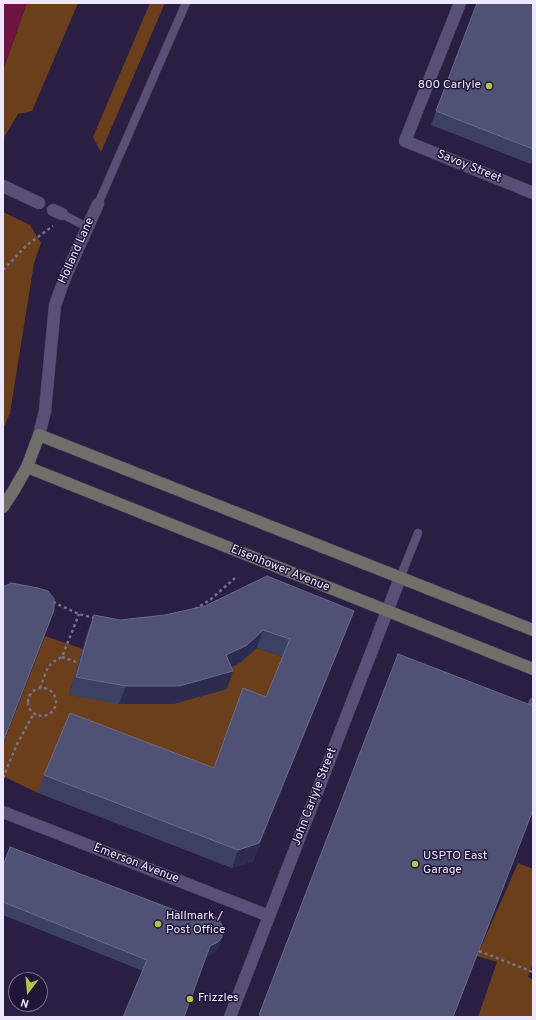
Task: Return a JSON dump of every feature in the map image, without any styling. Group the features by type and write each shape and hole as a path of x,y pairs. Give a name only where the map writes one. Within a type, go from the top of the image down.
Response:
{"main road":[{"name":"Holland Lane","path":"3,507 27,467 39,435"},
{"path":"39,435 533,630"},
{"name":"Eisenhower Avenue","path":"27,467 533,669"}],"street":[{"name":"Savoy Street","path":"460,3 405,141 533,193"},
{"path":"3,186 38,203"},
{"name":"Holland Lane","path":"39,435 45,412 55,305 66,275 98,204"},
{"name":"John Carlyle Street","path":"230,1017 400,578"},
{"name":"Emerson Avenue","path":"3,812 269,916"}],"lane":[{"name":"Holland Lane","path":"98,204 186,3"},
{"path":"38,203 88,227"},
{"path":"400,578 418,533"},
{"path":"527,720 533,702"}],"path":[{"path":"3,270 28,245 46,231"},
{"path":"192,611 210,600 235,578"},
{"path":"50,601 79,614 101,620"},
{"path":"40,688 48,668 53,662 62,657 79,614"},
{"path":"62,657 78,663"},
{"path":"40,688 48,689 54,695 55,705 53,710 47,714 39,715 34,713 29,707 28,700 32,692 40,688"},
{"path":"3,778 17,744 34,713"},
{"path":"479,951 533,972"}],"shaded area":[{"path":"3,3 27,3 3,70"},
{"path":"27,3 78,3 32,111 18,114 3,139 3,70"},
{"path":"150,3 165,3 101,152 93,137"},
{"path":"3,212 30,225 41,243 34,263 10,413 3,429"},
{"path":"45,636 83,649 69,695 173,704 226,689 219,673 257,648 283,657 260,715 237,706 208,786 38,793 3,776 3,744"},
{"path":"518,863 533,869 533,963 528,977 533,980 533,1017 478,1017 497,962 477,956"}],"building":[{"name":"800 Carlyle","path":"477,3 533,3 533,149 436,111"},
{"path":"267,576 354,611 259,843 238,850 44,775 70,713 214,768 243,688 266,697 290,639 263,630 247,645 226,655 233,671 179,686 126,686 76,677 94,615 120,620 165,615 205,606"},
{"path":"11,583 48,591 54,599 54,610 3,742 3,587"},
{"name":"USPTO East Garage","path":"398,654 533,706 533,810 453,1017 263,1017 259,1015"},
{"path":"10,847 198,919 207,915 218,919 222,925 222,937 218,942 210,946 184,1017 123,1017 147,960 3,902 3,866"}],"place":[{"name":"800 Carlyle","path":"489,86"},
{"name":"USPTO East Garage","path":"415,864"},
{"name":"Hallmark / Post Office","path":"158,924"},
{"name":"Frizzles","path":"190,999"}]}
